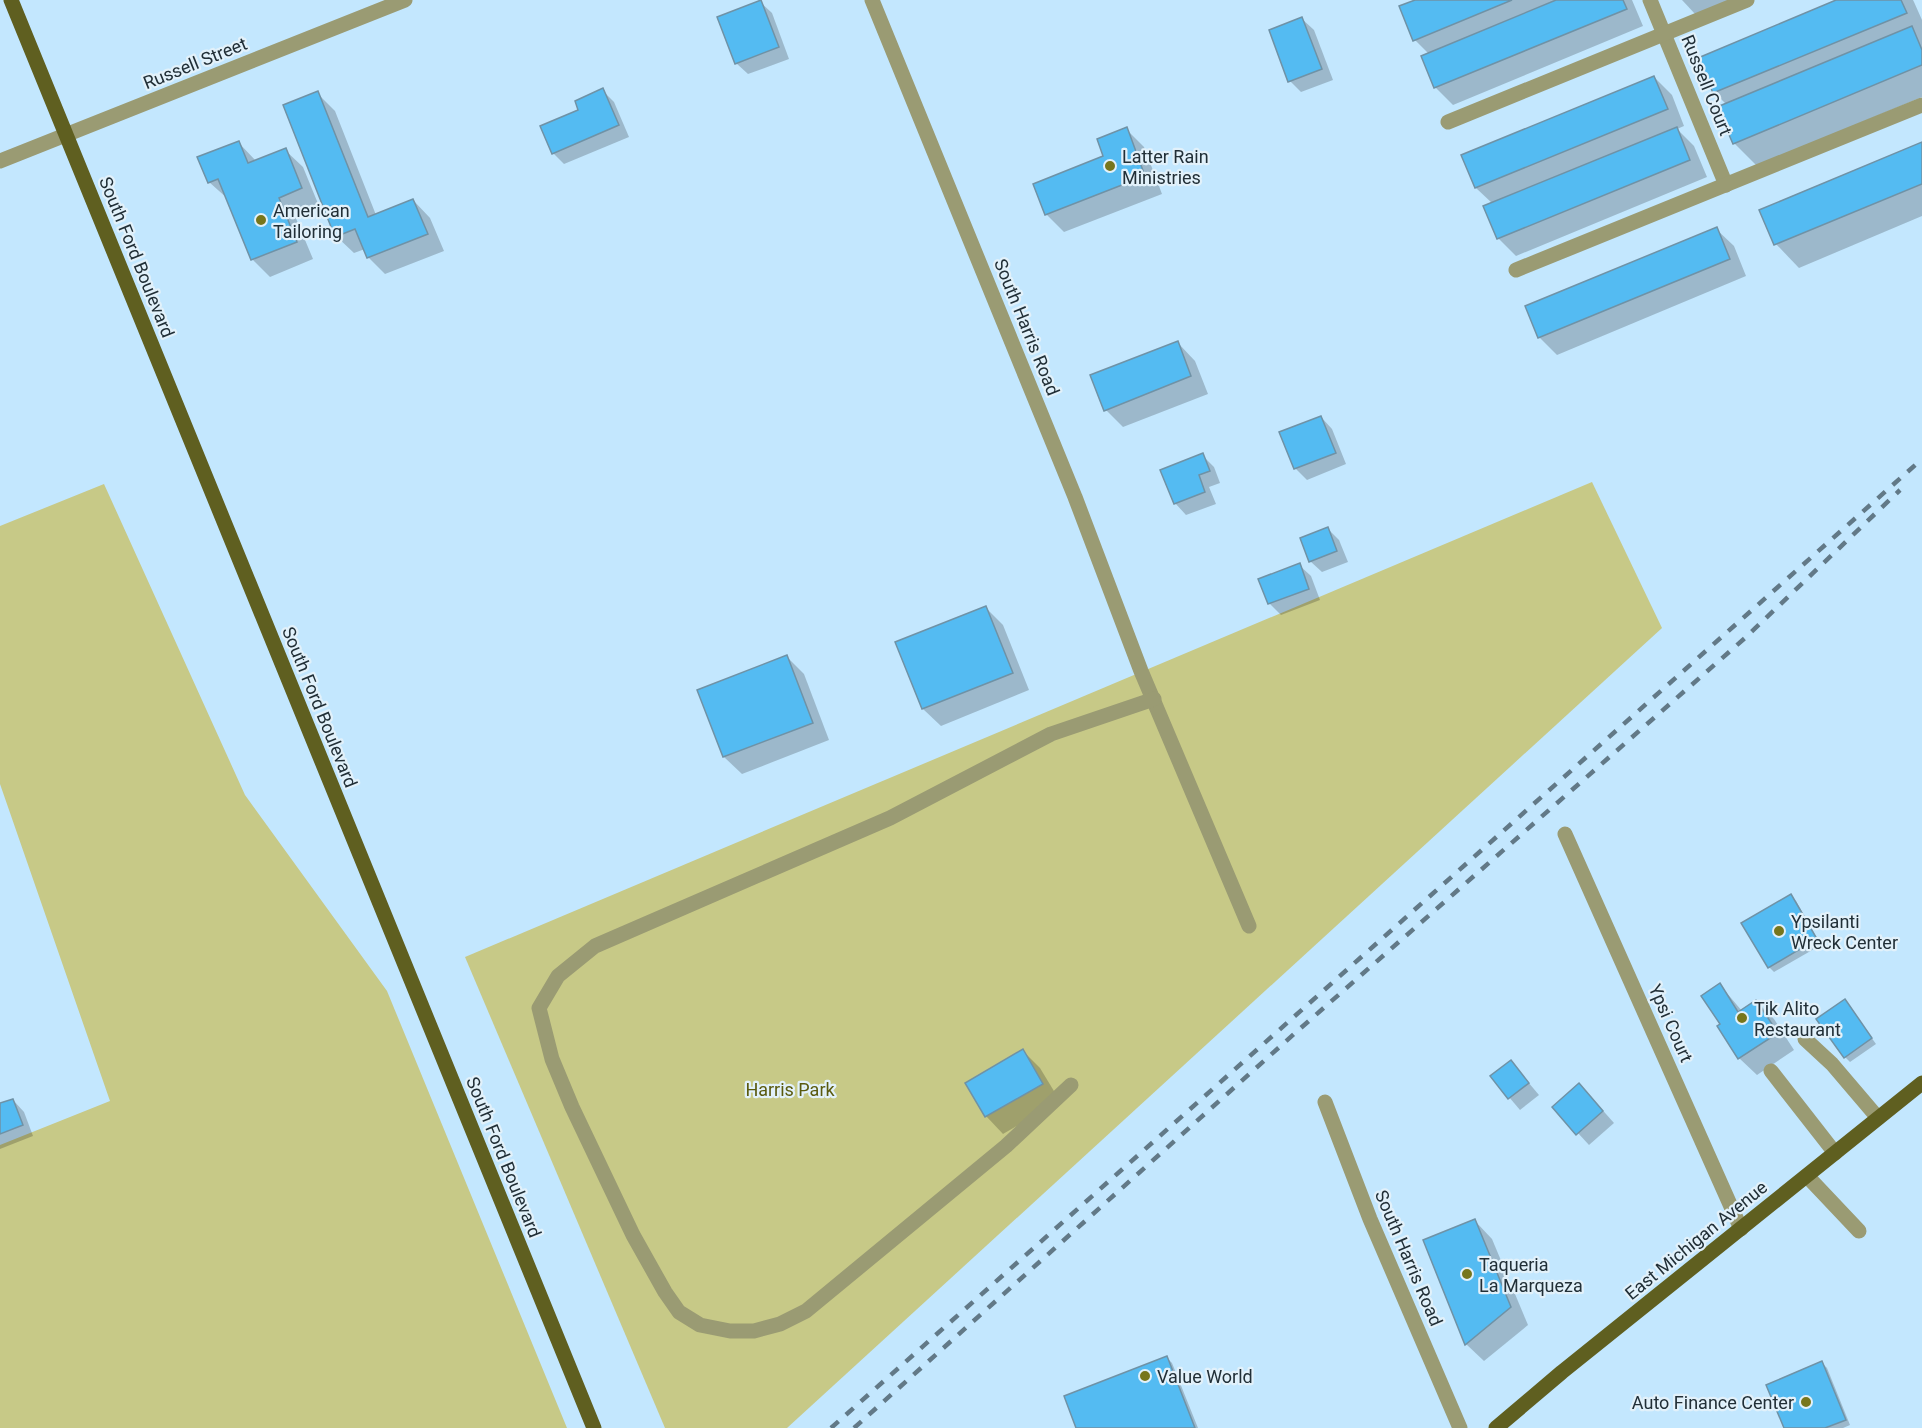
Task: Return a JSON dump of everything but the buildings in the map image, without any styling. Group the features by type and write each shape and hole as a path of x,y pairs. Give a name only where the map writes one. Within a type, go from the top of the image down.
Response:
{"main road":[{"name":"South Ford Boulevard","path":"11,0 594,1428"},
{"name":"East Michigan Avenue","path":"1496,1428 1562,1371 1922,1083"}],"street":[{"name":"Russell Street","path":"0,161 405,0"},
{"name":"South Harris Road","path":"872,0 1071,486 1141,670 1248,926"},
{"name":"Russell Court","path":"1650,0 1726,185"},
{"path":"1448,122 1748,0"},
{"path":"1516,270 1922,105"},
{"path":"1071,1086 1006,1146 806,1311 780,1324 754,1331 730,1331 700,1325 679,1312 664,1292 633,1234 572,1107 552,1059 539,1008 558,976 595,946 890,818 1051,734 1154,699"},
{"name":"Ypsi Court","path":"1564,834 1741,1229"},
{"path":"1805,1039 1832,1064 1878,1118"},
{"path":"1771,1071 1835,1153"},
{"name":"South Harris Road","path":"1325,1102 1370,1219 1460,1428"},
{"path":"1807,1176 1858,1232"}],"green space":[{"name":"Harris Park","path":"1592,482 1662,628 787,1428 665,1428 465,957"},
{"path":"104,484 245,795 387,991 567,1428 0,1428 0,1145 110,1101 0,784 0,526"}],"railway":[{"path":"831,1428 1922,459"},
{"path":"854,1428 1294,1034 1745,638 1900,490"}],"place":[{"name":"Latter Rain Ministries","path":"1110,166"},
{"name":"American Tailoring","path":"261,220"},
{"name":"Ypsilanti Wreck Center","path":"1779,931"},
{"name":"Tik Alito Restaurant","path":"1742,1018"},
{"name":"Taqueria La Marqueza","path":"1467,1274"},
{"name":"Value World","path":"1145,1376"},
{"name":"Auto Finance Center","path":"1806,1402"}]}
